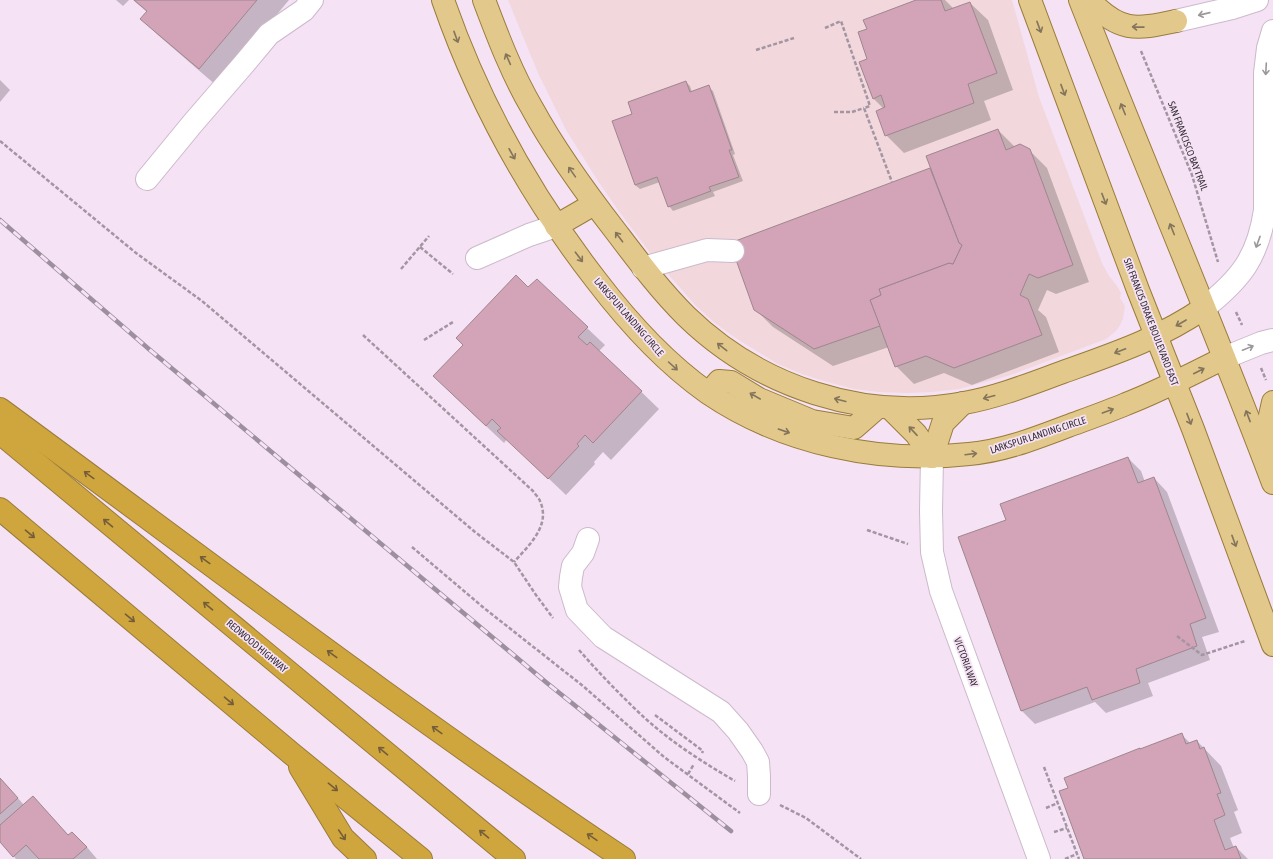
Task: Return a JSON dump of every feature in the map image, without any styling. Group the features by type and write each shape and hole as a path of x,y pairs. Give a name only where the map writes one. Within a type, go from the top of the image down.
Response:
{"highway":[{"path":"0,409 397,702 483,763 624,859"},
{"name":"REDWOOD HIGHWAY","path":"0,433 514,859"},
{"path":"0,510 292,754 421,859"},
{"path":"292,754 343,838 365,859"}],"main road":[{"name":"LARKSPUR LANDING CIRCLE","path":"443,0 458,41 490,113 520,168 556,226 605,292 640,333 680,372 709,393 749,416 774,428 800,437 852,450 881,455 932,457 969,455 1005,448 1127,404 1175,383 1224,358"},
{"path":"484,0 504,52 530,106 565,164 643,268 687,317 726,350 749,365 773,377 818,394 851,403 884,407 934,407 963,404 989,398 1016,389 1121,351 1184,322 1204,308"},
{"name":"SIR FRANCIS DRAKE BOULEVARD EAST","path":"1030,0 1271,639"},
{"path":"1080,0 1262,452 1273,483"},
{"path":"1089,0 1110,19 1117,23 1131,27 1146,27 1176,21"},
{"path":"556,226 594,204"},
{"path":"709,393 719,381 731,382 759,399 812,420 854,428 884,407"},
{"path":"1262,452 1273,402"},
{"path":"932,457 943,423 963,404"},
{"path":"884,407 916,434 932,457"}],"street":[{"path":"147,179 269,34 304,10 312,0"},
{"path":"1176,21 1232,8 1257,0"},
{"path":"1204,308 1236,280 1252,256 1263,227 1265,210 1265,73 1268,48 1273,31"},
{"path":"1265,190 1273,225"},
{"path":"477,258 529,235 556,226"},
{"path":"643,268 707,250 732,250"},
{"path":"1224,358 1261,343 1273,340"},
{"name":"VICTORIA WAY","path":"932,457 932,552 936,571 947,610 1039,859"},
{"path":"588,539 583,553 573,566 571,576 570,587 577,610 603,637 721,712 738,731 752,750 758,762 759,794"}],"path":[{"path":"825,28 841,21 870,106 852,112 834,112"},
{"path":"756,50 794,38"},
{"name":"SAN FRANCISCO BAY TRAIL","path":"1139,46 1192,174 1217,260"},
{"path":"864,108 892,182"},
{"path":"0,141 136,253 202,301 475,532 514,562 555,620"},
{"path":"401,269 429,236"},
{"path":"420,247 453,274"},
{"path":"1237,315 1243,328"},
{"path":"424,340 453,322"},
{"path":"363,335 533,491 540,501 544,515 540,530 514,562"},
{"path":"867,530 932,552"},
{"path":"412,547 484,608 583,686 664,757 740,813"},
{"path":"1177,636 1202,655 1271,639"},
{"path":"575,645 600,674 648,720 688,752 735,782"},
{"path":"656,715 703,751 702,753"},
{"path":"688,774 694,764"},
{"path":"1044,767 1079,859"},
{"path":"781,805 806,818 860,859"},
{"path":"1064,859 1077,854"}],"shaded area":[{"path":"508,0 1012,0 1039,97 1102,263 1121,293 1120,298 1125,306 1123,319 1120,325 1116,331 1106,339 1011,375 959,389 906,393 854,389 802,374 778,364 734,337 696,306 654,258 618,210 566,130 538,73"}],"building":[{"path":"134,0 257,0 199,69 140,19 147,11"},
{"path":"916,0 941,0 945,11 970,2 997,73 968,84 974,103 885,136 876,111 885,107 881,95 873,99 859,62 867,59 858,32 867,29 863,20"},
{"path":"686,81 690,92 709,85 732,150 729,150 739,177 709,187 711,191 668,207 657,177 635,185 612,121 632,114 628,102"},
{"path":"998,129 1006,150 1020,144 1030,149 1073,265 1038,278 1029,274 1020,295 1028,299 1042,335 954,368 926,356 895,367 870,300 881,295 879,289 949,263 953,264 962,245 959,243 926,156"},
{"path":"930,168 959,243 962,245 953,264 949,263 879,289 881,295 870,300 880,326 814,349 754,310 730,243"},
{"path":"516,275 528,287 537,279 588,327 578,337 587,345 590,342 642,391 593,443 585,435 577,444 579,446 548,479 497,431 501,428 492,419 486,426 433,376 463,345 456,338"},
{"path":"1128,457 1138,483 1154,477 1206,618 1190,624 1197,646 1136,669 1140,683 1092,700 1087,687 1021,711 958,537 1006,520 1000,504"},
{"path":"1182,733 1186,744 1197,740 1200,749 1204,747 1221,793 1217,794 1225,815 1214,820 1225,850 1236,846 1241,859 1084,859 1059,791 1068,788 1064,778"},
{"path":"0,778 18,798 0,814"},
{"path":"33,796 68,835 72,832 87,847 73,859 39,859 26,845 13,857 0,842 0,825"}],"railway":[{"path":"0,220 150,350 547,683 731,831"}]}
